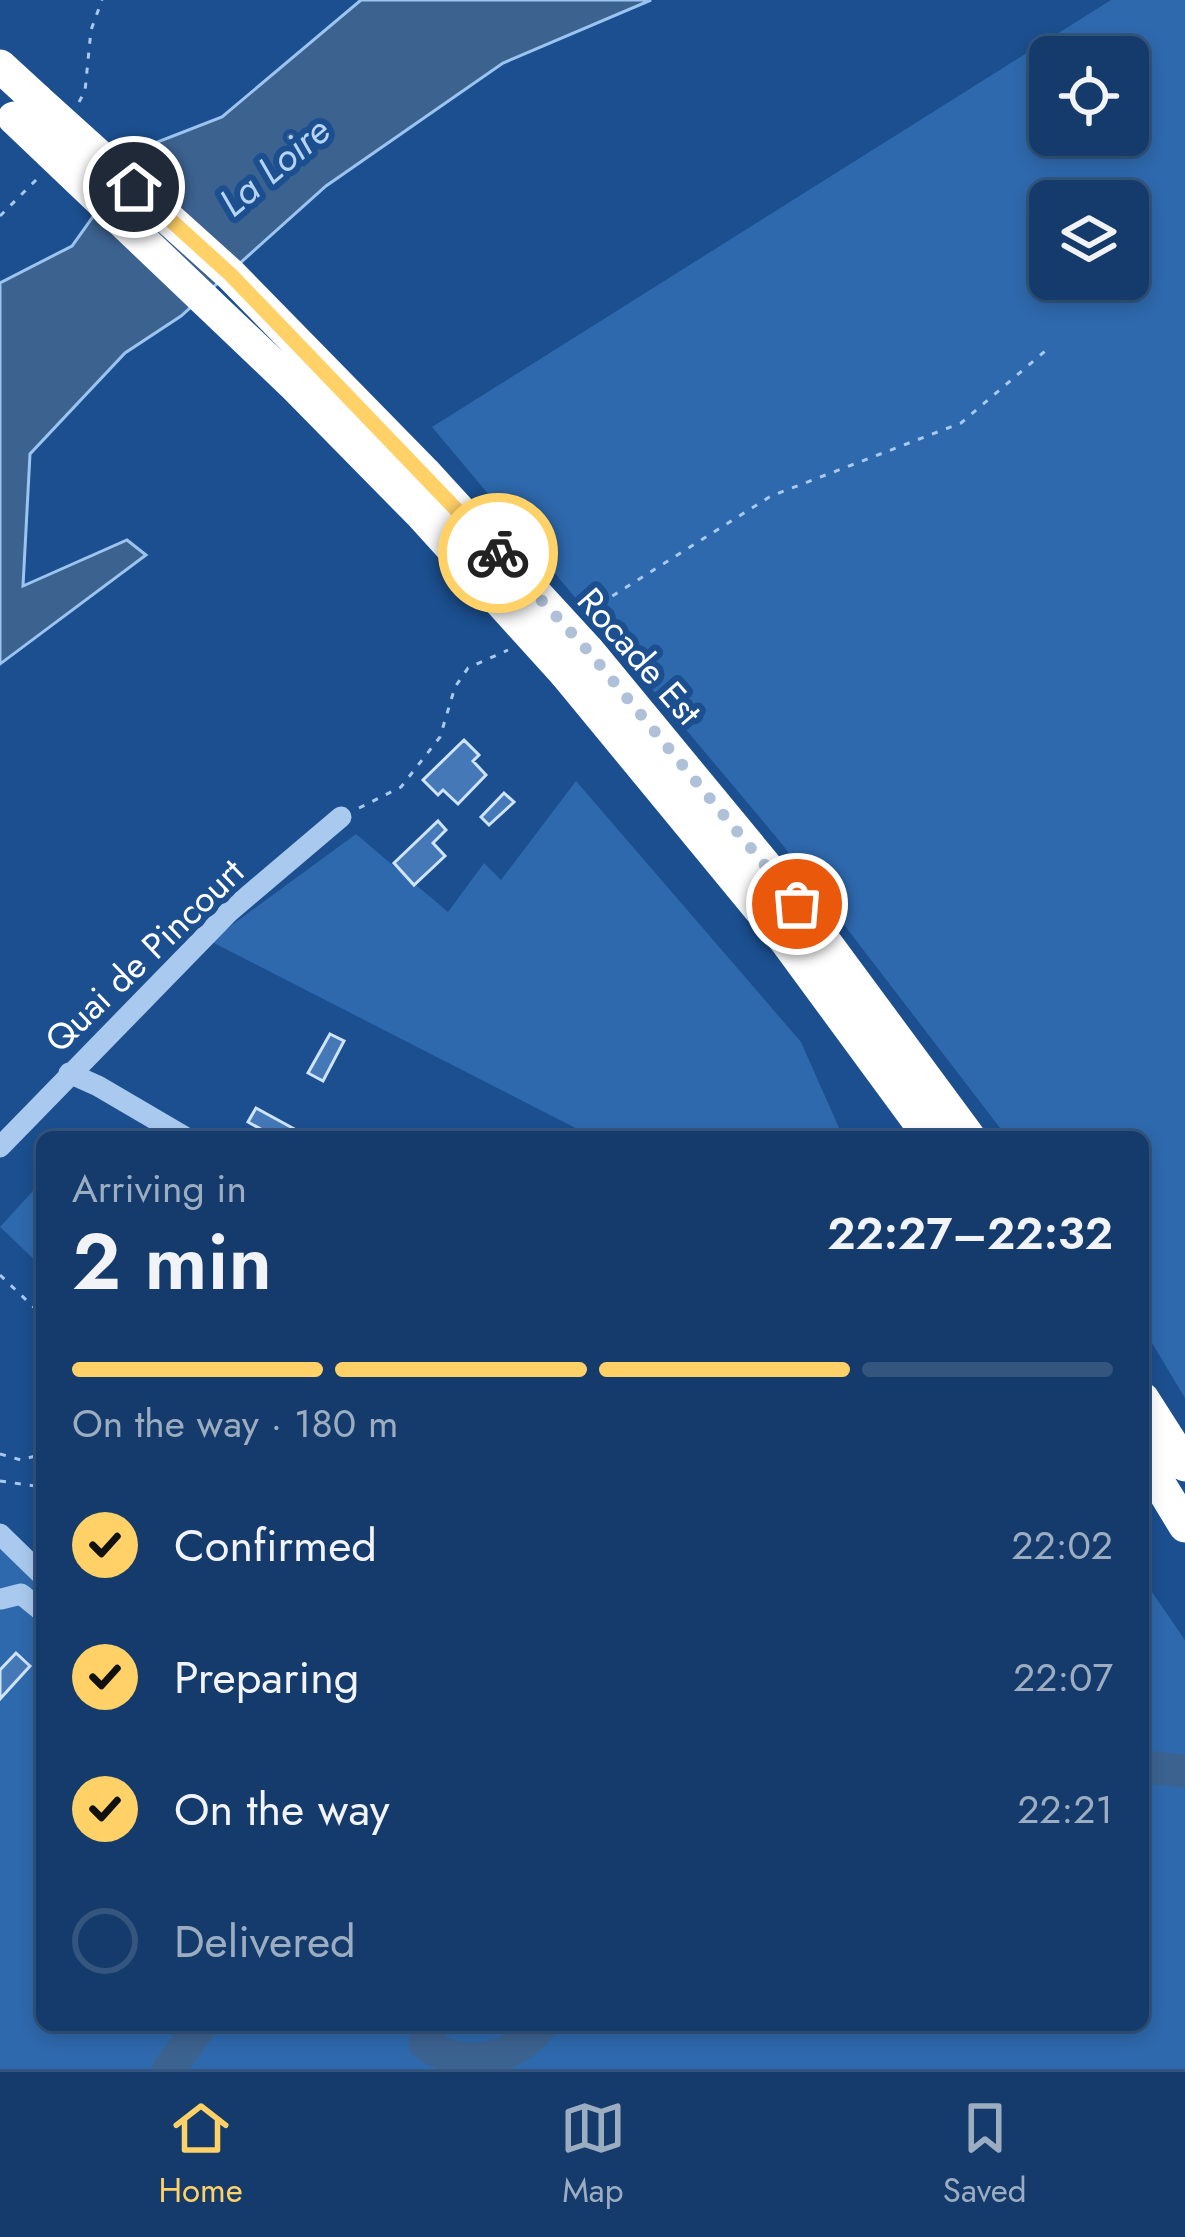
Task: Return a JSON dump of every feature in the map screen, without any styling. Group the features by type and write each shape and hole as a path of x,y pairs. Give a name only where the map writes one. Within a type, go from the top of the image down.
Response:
{"highway":[{"name":"Rocade Est","path":"0,66 17,108 231,275 424,472 578,664 926,1131"},
{"name":"Rocade Est","path":"578,664 797,904 965,1131"},
{"path":"1149,1408 1185,1465"},
{"path":"1149,1467 1185,1526"}],"street":[{"name":"Quai de Pincourt","path":"0,1147 229,912 341,818"},
{"path":"69,1073 174,1131"},
{"path":"0,1534 36,1569"},
{"path":"1,1598 20,1594 36,1606"}],"path":[{"path":"581,615 770,496 961,423 1051,346"},
{"path":"341,818 401,787 440,737 455,687 468,668 507,651"},
{"path":"0,1275 36,1310"},
{"path":"0,1454 21,1460 36,1456"},
{"path":"0,1481 36,1486"}],"shaded area":[{"path":"1111,0 1185,0 1185,1398 1149,1338 1149,1131 1002,1131 782,844 432,427 1029,52 1029,156 1149,156 1149,36 1054,36"},
{"path":"576,781 801,1042 840,1131 581,1131 210,941 356,834 448,912 484,863 501,880"},
{"path":"36,1188 36,1261 0,1227"},
{"path":"0,1523 36,1555 36,2031 1149,2031 1149,1588 1185,1640 1185,2069 0,2069"}],"water":[{"name":"La Loire","path":"361,0 651,0 503,63 326,186 181,316 125,353 30,454 23,586 127,540 146,555 0,664 0,283 72,246 142,148 222,117"}],"building":[{"path":"464,740 479,755 473,761 486,775 458,804 443,790 438,795 423,780"},
{"path":"504,793 514,802 489,825 481,817"},
{"path":"438,821 446,830 433,843 445,856 414,885 394,863"},
{"path":"330,1034 344,1041 323,1081 308,1073"},
{"path":"256,1108 298,1131 264,1131 248,1122"},
{"path":"16,1653 30,1666 0,1699 0,1670"}],"waterway":[{"path":"1149,1768 1185,1771"},
{"path":"169,2069 197,2031"},
{"path":"429,2031 425,2044 470,2059 516,2048 535,2031"}],"way so far":[{"path":"498,553 590,653 797,904"}],"route":[{"path":"134,187 231,275 498,553"}]}
